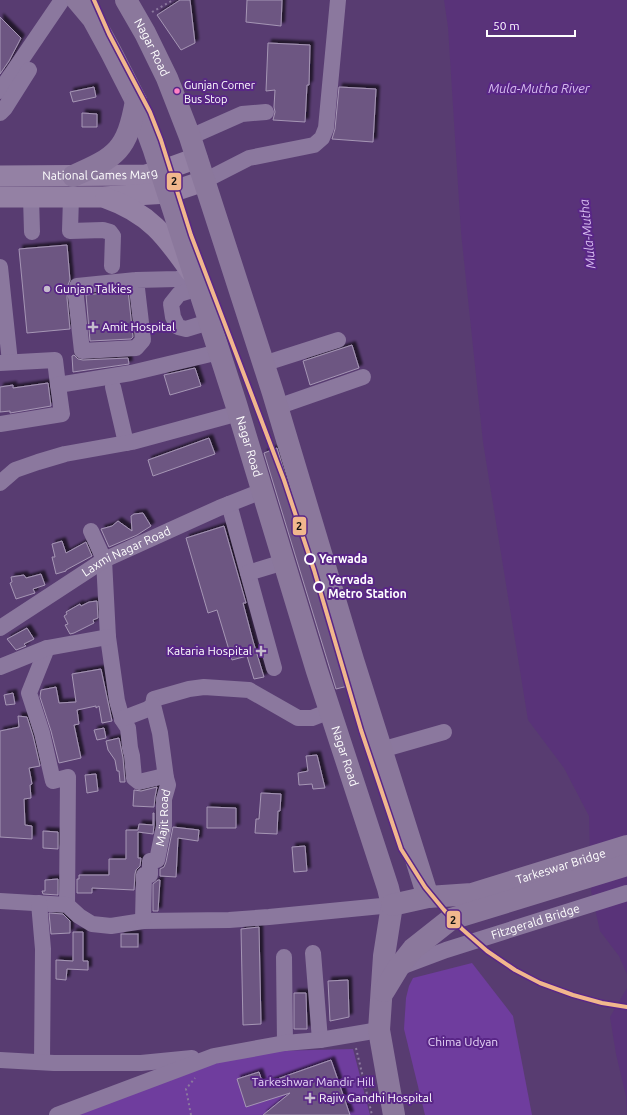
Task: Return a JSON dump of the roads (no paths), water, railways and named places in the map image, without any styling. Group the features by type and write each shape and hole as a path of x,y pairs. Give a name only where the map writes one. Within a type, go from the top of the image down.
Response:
{"highway":[{"name":"Nagar Road","path":"77,0 92,19 136,101 161,171 239,414 330,711 388,888 392,905 384,956 380,1030 394,1115"},
{"name":"Nagar Road","path":"126,0 145,33 167,78 190,137 277,407 381,750 428,897"},
{"path":"72,186 110,158 119,149 126,138 131,124 136,101"},
{"name":"Tarkeswar Bridge","path":"485,899 627,846"},
{"name":"Tarkeswar Bridge","path":"485,899 627,865"},
{"path":"392,905 428,897 485,899"},
{"path":"382,994 398,968 413,949 451,919 485,899"}],"main road":[{"name":"National Games Marg","path":"0,197 31,197 72,186 146,175 197,158"},
{"name":"National Games Marg","path":"0,173 72,186 103,197 168,193 204,181"},
{"path":"103,197 122,204 135,211 160,230 170,242 197,283"}],"street":[{"path":"0,91 62,0"},
{"path":"204,181 248,158 314,145 322,138 326,128 338,0"},
{"path":"0,113 5,108 29,70"},
{"path":"190,137 242,114 266,112"},
{"path":"72,186 70,231 103,230 110,232 113,236 112,266"},
{"path":"31,197 32,232"},
{"path":"0,268 5,363 55,360 62,414 0,424"},
{"path":"136,280 143,340 136,348 82,351 76,297 77,286 136,280 177,279 197,283"},
{"path":"197,283 179,294 171,304 173,317 178,327 186,329 209,322"},
{"path":"263,364 338,340"},
{"path":"58,385 142,371 219,352"},
{"path":"277,407 363,377"},
{"path":"113,387 126,443"},
{"path":"0,483 15,470 65,454 126,443 239,414"},
{"name":"Laxmi Nagar Road","path":"0,628 104,560 229,504 262,491"},
{"path":"229,504 274,668"},
{"path":"90,531 104,560 108,637 116,701 122,719 128,728 134,778 139,782 160,777 166,778"},
{"path":"248,573 284,562"},
{"path":"0,667 47,648 108,637"},
{"path":"47,648 29,693 42,733 53,781 68,777 67,905"},
{"path":"122,719 148,709 153,705 154,699 189,689 204,687 249,690 298,718 312,718 330,711"},
{"name":"Majit Road","path":"143,921 144,875 150,875 150,861 158,860 164,826 164,799 168,785 160,733 153,705"},
{"path":"381,750 444,732"},
{"name":"Fitzgerald Bridge","path":"398,968 446,950 627,893"},
{"path":"0,901 67,905 79,916 92,924 111,926 143,921 229,920 392,905"},
{"path":"39,903 43,949 42,1062"},
{"path":"313,953 320,1040"},
{"path":"284,958 285,1043"},
{"path":"0,1060 141,1063 214,1056 285,1043 320,1040 380,1030"},
{"path":"57,1115 214,1056"}],"water":[{"name":"Mula-Mutha River","path":"444,0 627,0 627,974 619,956 600,931 591,891 589,816 564,768 528,720 483,442 461,232 448,27"},
{"path":"627,988 627,1115 626,1096 616,1054 610,1017"}],"place":[{"name":"Gunjan Corner Bus Stop","path":"177,91"},
{"name":"Gunjan Talkies","path":"47,289"},
{"name":"Amit Hospital","path":"93,327"},
{"name":"Yerwada","path":"310,559"},
{"name":"Yervada Metro Station","path":"319,587"},
{"name":"Kataria Hospital","path":"261,651"},
{"name":"Rajiv Gandhi Hospital","path":"310,1098"}],"water label":[{"name":"Mula-Mutha","path":"587,234"}],"park label":[{"name":"Chima Udyan","path":"463,1042"},
{"name":"Tarkeshwar Mandir Hill","path":"313,1082"}]}
